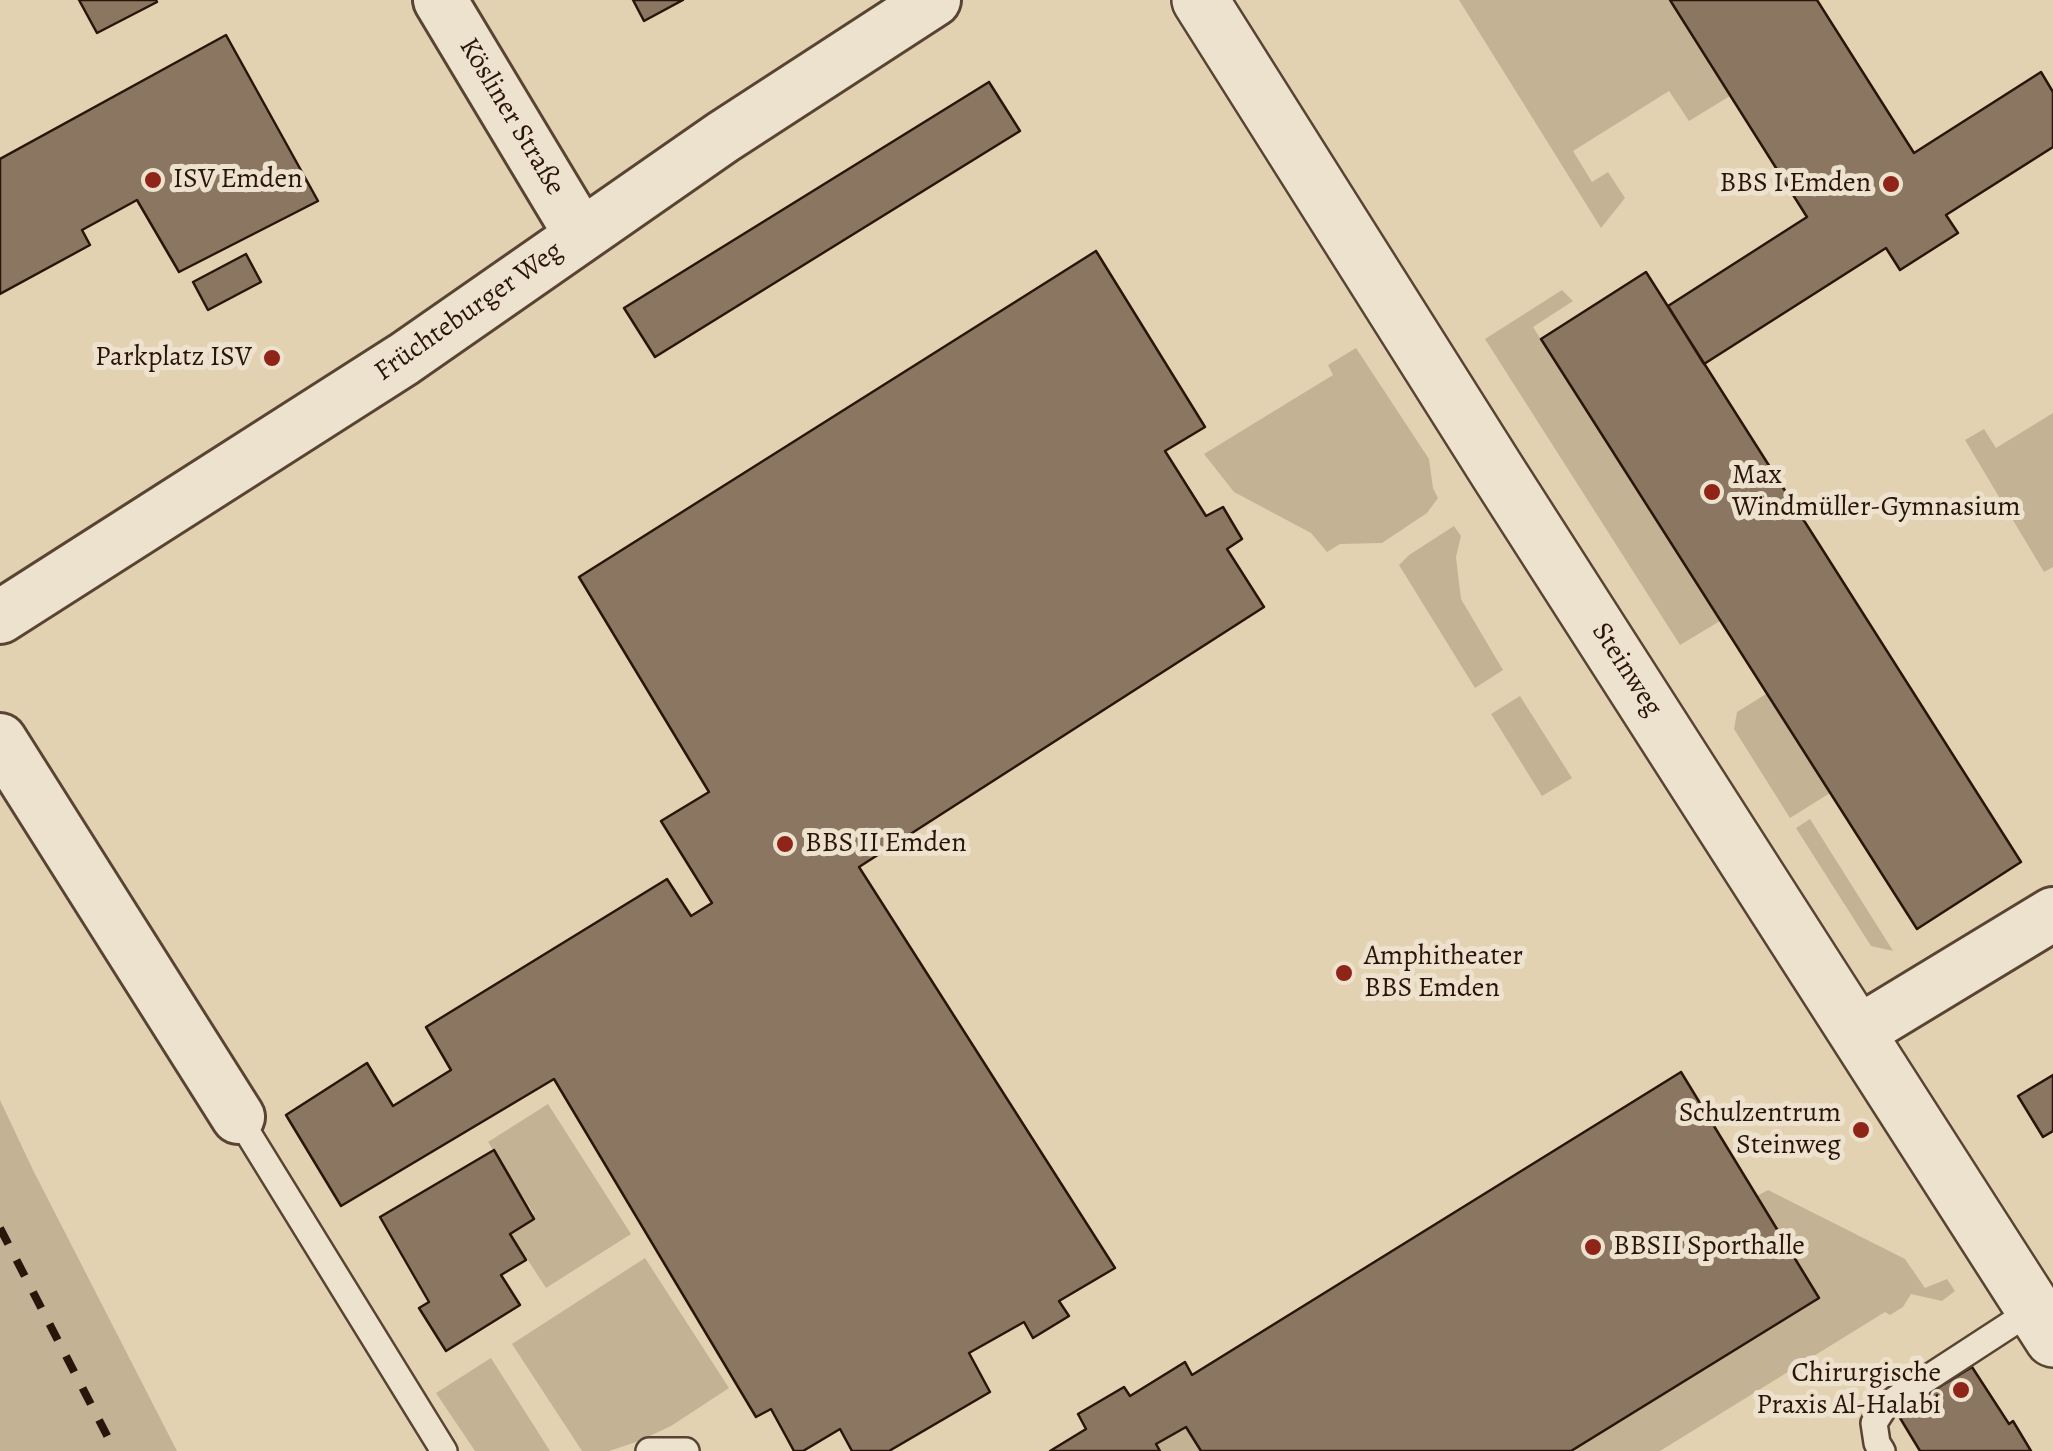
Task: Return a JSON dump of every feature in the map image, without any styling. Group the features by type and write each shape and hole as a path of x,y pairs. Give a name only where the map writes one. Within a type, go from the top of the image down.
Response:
{"street":[{"name":"Kösliner Straße","path":"440,0 580,235"},
{"name":"Früchteburger Weg","path":"0,617 404,359 722,136 934,0"},
{"name":"Steinweg","path":"1200,0 2044,1324"},
{"path":"0,740 238,1117"},
{"path":"1857,1034 2053,914"}],"lane":[{"path":"238,1117 444,1451"},
{"path":"1882,1451 1874,1422 1885,1406 2044,1324"},
{"path":"649,1451 686,1451"}],"shaded area":[{"path":"1459,0 1670,0 1730,96 1689,121 1669,91 1573,151 1592,182 1608,172 1625,198 1601,228"},
{"path":"1562,290 1573,301 1533,327 1720,621 1680,645 1485,339"},
{"path":"1356,348 1429,459 1438,498 1427,513 1382,543 1340,544 1327,552 1311,533 1234,492 1204,454 1333,375 1328,365"},
{"path":"2053,413 2053,567 2044,572 1965,440 1984,429 1996,448"},
{"path":"1454,526 1461,536 1456,557 1461,599 1503,670 1475,688 1399,565"},
{"path":"1766,694 1830,793 1790,818 1734,729 1737,712"},
{"path":"1520,696 1572,778 1542,796 1491,714"},
{"path":"1810,819 1893,951 1871,946 1796,828"},
{"path":"0,1100 33,1170 177,1451 0,1451"},
{"path":"548,1104 631,1234 546,1288 509,1231 534,1214 488,1142"},
{"path":"1768,1190 1905,1259 1925,1288 1947,1279 1955,1291 1942,1301 1911,1294 1903,1307 1890,1315 1885,1312 1660,1451 1571,1451 1818,1298 1757,1196"},
{"path":"645,1258 729,1388 671,1426 639,1441 609,1451 582,1451 512,1344"},
{"path":"491,1358 550,1451 475,1451 436,1393"},
{"path":"1186,1427 1201,1451 1160,1451 1156,1444"}],"building":[{"path":"79,0 156,0 157,2 97,33"},
{"path":"633,0 683,0 644,21"},
{"name":"BBS I Emden","path":"1670,0 1817,0 1914,153 2041,72 2053,92 2053,147 1946,215 1958,233 1900,270 1886,248 1704,364 1668,306 1807,217"},
{"name":"ISV Emden","path":"226,35 318,201 179,272 137,200 82,230 90,245 0,294 0,159"},
{"path":"989,82 1020,131 655,357 624,308"},
{"name":"BBS II Emden","path":"1096,251 1205,427 1165,451 1206,516 1223,507 1242,539 1227,549 1264,607 859,867 1115,1268 1059,1301 1069,1316 1033,1338 1024,1322 969,1353 990,1392 889,1451 852,1451 840,1429 803,1451 794,1451 771,1409 756,1417 554,1079 341,1206 286,1115 367,1063 393,1106 451,1070 426,1027 667,879 691,916 712,903 661,821 709,792 579,577"},
{"path":"246,254 261,282 208,310 193,282"},
{"name":"Max Windmüller-Gymnasium","path":"1646,272 2021,862 1917,929 1541,339"},
{"name":"BBSII Sporthalle","path":"1681,1072 1819,1298 1571,1451 1201,1451 1186,1427 1156,1444 1160,1451 1050,1451 1086,1429 1078,1414 1124,1387 1130,1396 1185,1362 1192,1375"},
{"path":"2053,1075 2053,1131 2043,1137 2018,1096"},
{"path":"494,1150 534,1219 510,1234 526,1260 501,1275 520,1305 446,1351 419,1308 429,1302 380,1217"},
{"name":"Chirurgische Praxis Al-Halabi","path":"1972,1367 2031,1451 1920,1451 1897,1413"}],"railway":[{"path":"0,1228 115,1451"}],"place":[{"name":"ISV Emden","path":"153,180"},
{"name":"BBS I Emden","path":"1891,184"},
{"name":"Parkplatz ISV","path":"272,358"},
{"name":"Max Windmüller-Gymnasium","path":"1712,492"},
{"name":"BBS II Emden","path":"785,844"},
{"name":"Amphitheater BBS Emden","path":"1344,973"},
{"name":"Schulzentrum Steinweg","path":"1861,1130"},
{"name":"BBSII Sporthalle","path":"1593,1247"},
{"name":"Chirurgische Praxis Al-Halabi","path":"1961,1390"}]}
